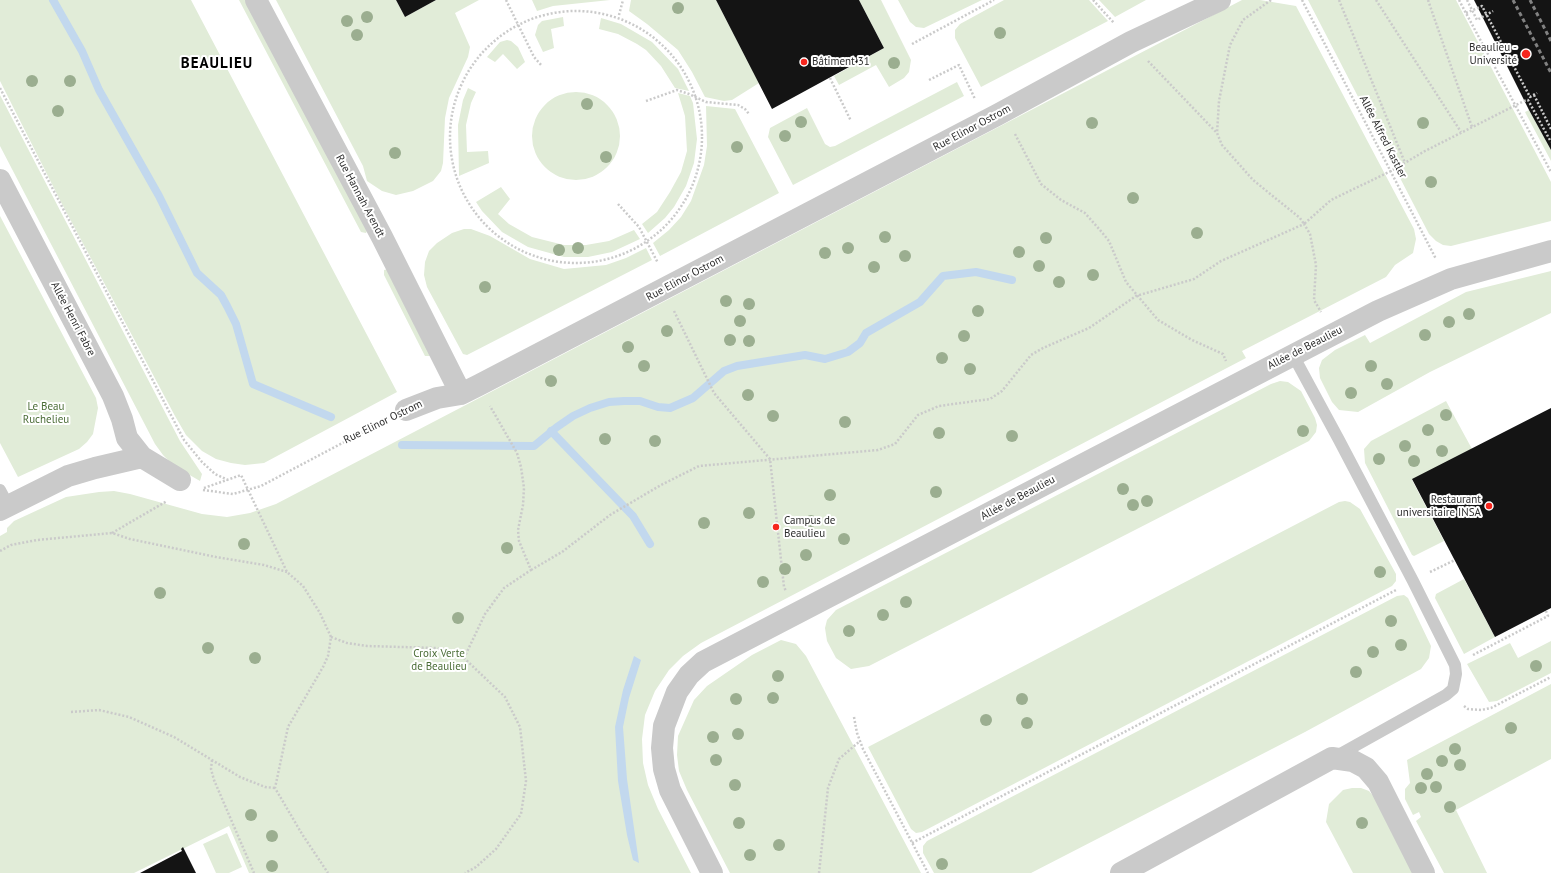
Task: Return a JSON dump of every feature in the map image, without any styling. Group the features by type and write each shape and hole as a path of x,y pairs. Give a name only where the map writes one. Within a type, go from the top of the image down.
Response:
{"street":[{"name":"Rue Hannah Arendt","path":"256,0 382,238 470,390"},
{"name":"Rue Elinor Ostrom","path":"406,410 437,398 470,390 997,115 1131,42 1220,0"},
{"name":"Allée Henri Fabre","path":"0,180 113,396 122,419 127,438 142,457"},
{"name":"Allée de Beaulieu","path":"712,873 679,810 664,769 662,748 664,726 677,692 689,675 703,662 1333,334 1422,291 1451,279 1551,251"},
{"path":"3,502 68,476 142,457 180,480"},
{"path":"1121,873 1332,758 1353,761 1366,768 1389,802 1424,873"}],"lane":[{"path":"1293,354 1413,581 1455,665 1456,674 1453,689 1446,695 1332,758"}],"path":[{"path":"506,0 534,57 542,66"},
{"path":"619,15 623,0"},
{"path":"912,44 994,0"},
{"path":"1093,0 1217,133 1222,145 1253,180 1300,218 1310,234 1316,265 1314,300 1333,334"},
{"path":"1217,133 1219,101 1230,45 1243,20 1271,0"},
{"name":"Allée Alfred Kastler","path":"1302,0 1437,261 1451,279"},
{"path":"1339,0 1405,162"},
{"path":"1376,0 1462,132"},
{"path":"1428,0 1472,127"},
{"path":"1460,0 1551,172"},
{"path":"1467,0 1477,20 1493,11"},
{"path":"1466,13 1482,6 1530,97 1537,93"},
{"path":"563,11 602,12 619,15 649,33 674,56 684,71 696,97 700,111 702,137 698,171 682,206 672,220 647,241 633,250 606,259 568,263 553,262 524,251 494,233 475,215 460,196 451,169 451,139 456,101 463,81 484,49 497,37 542,15 563,11"},
{"path":"929,80 959,65 978,104 1009,122 1041,184 1062,200 1085,214 1109,241 1126,282 1136,296 1158,320 1192,340 1223,354 1237,383"},
{"path":"830,78 851,121"},
{"path":"0,88 184,440 202,462 215,474 228,480 241,475 287,572 303,586 320,613 331,637 328,656 323,667 288,727 274,788 328,873"},
{"path":"646,101 677,90 706,102 738,105 745,109 749,114"},
{"path":"1534,95 1551,129"},
{"path":"464,658 485,614 504,588 562,552 610,515 661,485 699,466 878,450 895,444 918,415 939,406 990,399 1002,391 1031,356 1043,348 1089,328 1136,296 1194,279 1221,261 1304,224 1331,200 1391,171 1405,162 1515,104 1528,100 1551,142"},
{"path":"618,204 639,227 647,241 656,259 669,300 714,393 770,459 784,587 798,612"},
{"path":"470,390 507,435 517,453 524,488 523,505 518,530 519,541 531,570"},
{"name":"Rue Elinor Ostrom","path":"180,480 200,489 217,493 233,494 261,486 406,410"},
{"path":"0,551 11,545 37,540 112,533 130,539 216,557 264,565 287,572"},
{"path":"912,843 1454,560"},
{"path":"1455,665 1548,616 1546,611"},
{"path":"331,637 347,643 367,646 436,648 456,653 464,658 505,697 520,727 526,781 521,814 496,849 476,867 465,873"},
{"path":"1446,695 1468,709 1481,710 1492,708 1551,677"},
{"path":"71,712 99,710 129,717 174,737 252,783 274,788"},
{"path":"854,717 860,741 928,873"},
{"path":"819,873 828,788 839,759 860,741"},
{"path":"212,760 211,769 214,780 254,873"}],"green space":[{"path":"0,0 191,0 397,392 264,463 245,465 231,463 216,459 202,451 186,435 175,416 62,204 0,81"},
{"path":"239,0 247,0 367,231 366,233 361,232"},
{"path":"276,0 396,0 405,17 436,0 479,0 455,13 470,47 468,57 449,98 445,118 443,163 441,171 433,181 413,191 396,195 382,191 367,181 363,166"},
{"path":"532,0 610,0 553,6 537,11"},
{"path":"631,0 716,0 759,83 732,100 724,101 705,97 678,50 629,11"},
{"path":"859,0 881,0 911,60 909,72 904,78 889,87 876,65 839,85 834,76 884,48"},
{"path":"898,0 982,0 924,28 916,27 910,22"},
{"path":"1004,0 1089,0 1108,21 981,87 955,38 955,30 960,24"},
{"path":"1099,0 1146,0 1115,17"},
{"name":"Croix Verte de Beaulieu","path":"1242,0 1260,0 1296,6 1414,229 1416,239 1413,253 1395,265 1386,277 1242,351 1246,358 701,643 683,656 669,670 655,691 645,715 642,739 643,763 648,785 658,809 691,873 249,873 229,826 134,873 0,873 0,536 7,532 7,528 14,521 66,497 114,491 202,514 227,517 250,513 276,504"},
{"path":"1308,0 1456,0 1551,182 1551,221 1451,246 1443,245 1436,241 1429,234"},
{"path":"563,17 564,26 551,29 554,48 543,52 535,35 538,25 542,21"},
{"path":"601,18 621,24 652,42 678,69 689,91 675,88 661,66 646,50 618,34 599,29"},
{"path":"507,40 511,41 518,47 525,62 517,69 503,54 495,62 487,57 500,42"},
{"path":"957,82 964,96 793,185 768,137 770,128 807,108 825,144 830,147 835,146"},
{"path":"468,88 476,92 471,103 466,125 467,152 488,151 489,163 459,176 458,125 463,100"},
{"path":"567,92 585,92 601,99 613,111 620,127 620,145 613,161 601,173 585,180 567,180 551,173 539,161 532,145 532,127 539,111 551,99"},
{"path":"678,93 690,96 693,103 697,139 694,163 686,186 674,207 665,218 648,233 642,224 657,212 670,192 681,172 687,151 685,116"},
{"path":"0,95 180,441 202,474 200,481 174,466 155,444 0,146"},
{"path":"706,106 735,109 779,193 660,256 653,243 669,230 681,217 691,201 704,165 707,146"},
{"path":"1529,110 1551,150 1551,161 1525,112"},
{"path":"501,187 510,199 498,214 509,224 532,237 564,245 586,245 609,241 634,230 640,239 612,252 588,257 564,257 528,247 502,232 482,211 476,202"},
{"name":"Le Beau Ruchelieu","path":"0,216 96,398 98,408 93,434 79,449 18,477 0,443"},
{"path":"464,229 471,229 490,236 530,259 564,269 606,265 626,258 646,248 652,260 467,355 463,354 427,287 424,275 425,262 429,251 437,243 452,233"},
{"path":"388,269 432,355 430,356 425,356 384,275 384,270"},
{"path":"1551,271 1551,313 1430,372 1358,412 1339,410 1332,402 1320,378 1319,368 1322,360 1335,350 1365,335 1370,343 1466,292"},
{"path":"1280,381 1288,382 1301,391 1315,418 1317,425 1316,432 1309,441 869,666 851,669 836,658 827,641 825,628 827,620 836,610 1271,384"},
{"path":"1446,401 1472,449 1412,480 1444,541 1414,556 1412,555 1365,463 1364,449 1371,441"},
{"path":"1339,502 1350,502 1360,509 1396,574 1396,581 1392,586 922,832 916,833 911,829 868,747"},
{"path":"1464,579 1495,637 1464,654 1435,598 1436,594"},
{"path":"1404,595 1408,598 1431,646 1429,658 1421,669 1305,732 1031,873 934,873 923,853 923,846 927,841 1397,596"},
{"path":"781,640 796,644 806,656 921,873 730,873 687,790 679,771 677,755 678,736 694,700 707,686 752,655"},
{"path":"1551,641 1551,673 1497,701 1489,702 1467,664 1510,643 1518,658"},
{"path":"1551,684 1551,759 1456,810 1487,873 1444,873 1416,821 1421,817 1419,812 1413,815 1405,799 1405,789 1410,783 1407,760"},
{"path":"1361,788 1369,791 1375,798 1414,873 1353,873 1326,822 1329,804 1343,790"},
{"path":"227,833 242,867 229,873 216,873 203,844"}],"water":[{"path":"634,656 641,660 629,698 623,727 627,779 639,863 633,860 627,835 618,781 615,727 623,690"}],"building":[{"path":"396,0 436,0 405,17"},
{"name":"Bâtiment 31","path":"716,0 859,0 884,48 772,109"},
{"name":"Beaulieu - Université","path":"1474,0 1551,0 1551,150 1529,110"},
{"name":"Restaurant universitaire INSA","path":"1551,408 1551,608 1495,637 1412,479"},
{"path":"183,847 196,873 140,873 182,851 181,849"}],"waterway":[{"path":"53,0 82,51 99,90 159,196 197,273 221,295 227,306 236,324 253,384 331,417"},
{"path":"402,445 534,446 573,416 590,408 609,402 640,401 658,407 670,408 693,398 724,371 737,366 805,355 825,359 848,352 860,343 866,333 920,302 943,276 976,272 1012,280"},
{"path":"551,431 633,516 650,544"}],"railway":[{"path":"1513,0 1551,73"},
{"path":"1530,0 1551,41"}],"place":[{"name":"Beaulieu - Université","path":"1526,54"},
{"name":"Bâtiment 31","path":"804,62"},
{"name":"Restaurant universitaire INSA","path":"1489,506"},
{"name":"Campus de Beaulieu","path":"776,527"}],"district":[{"name":"BEAULIEU","path":"217,64"}]}
